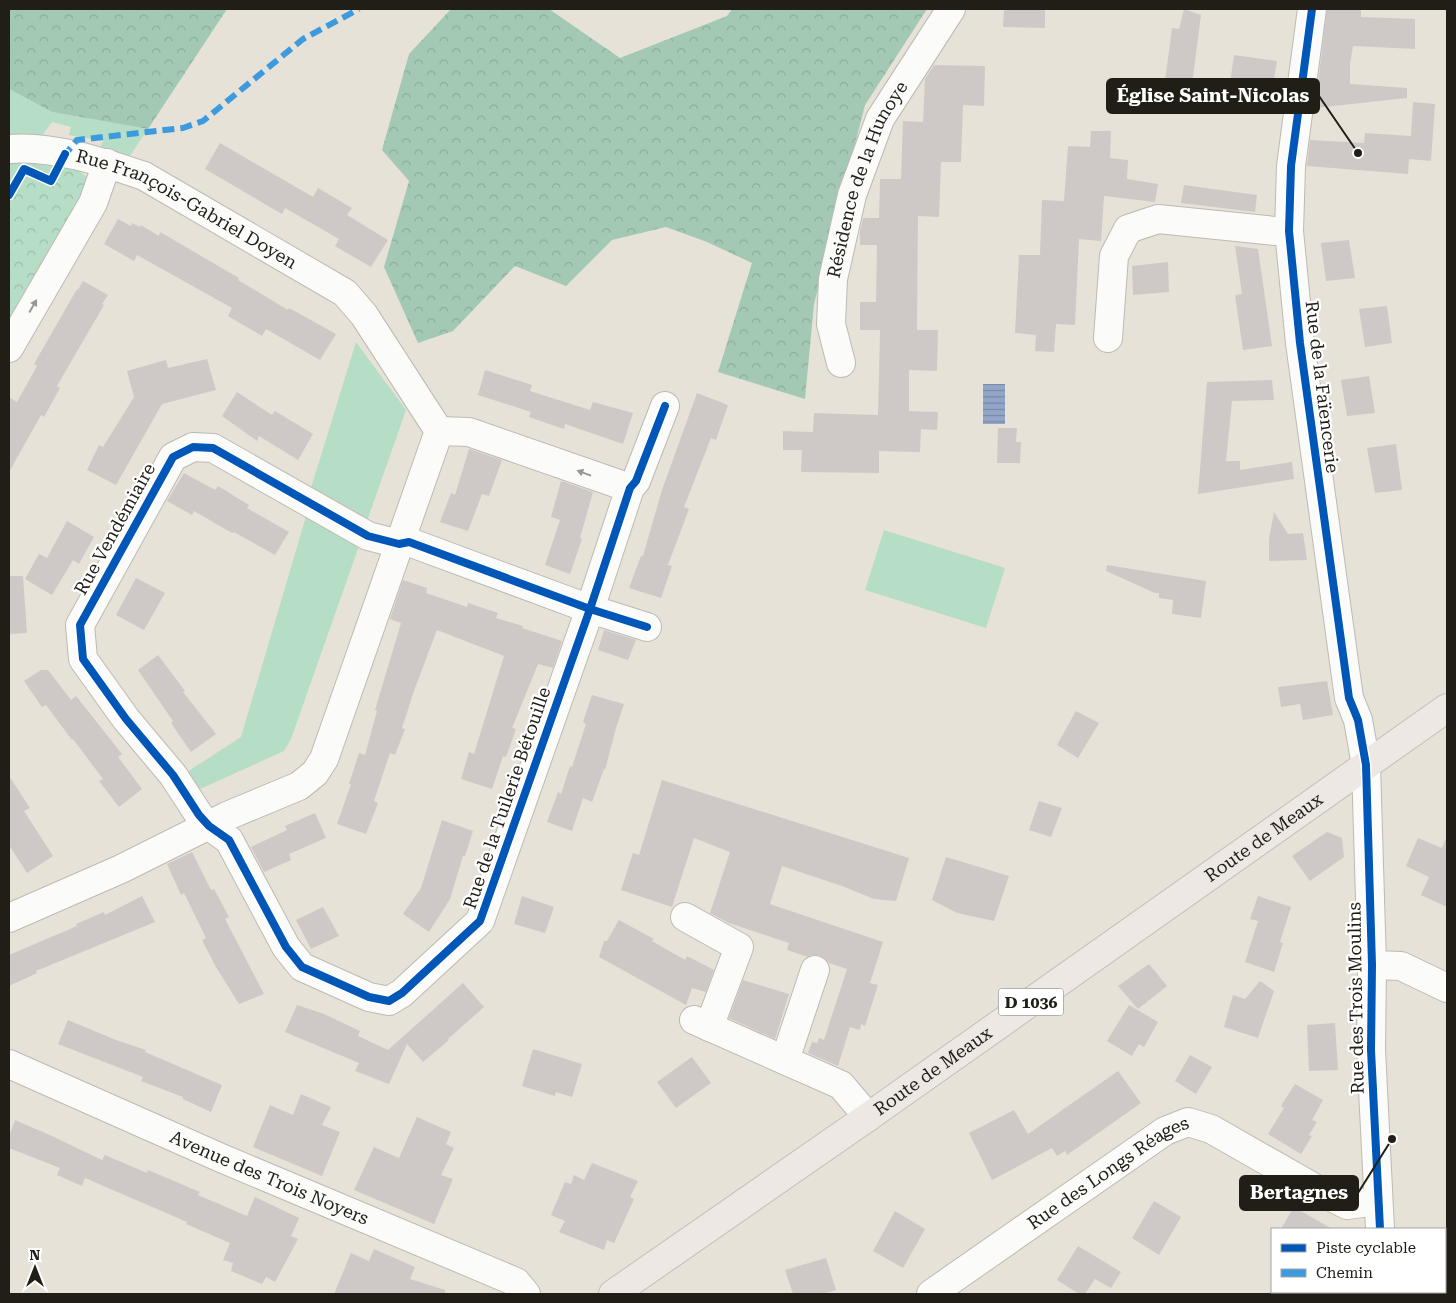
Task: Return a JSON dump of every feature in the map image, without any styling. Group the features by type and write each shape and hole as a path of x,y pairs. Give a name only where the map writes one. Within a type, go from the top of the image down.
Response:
{"main road":[{"name":"Route de Meaux","path":"613,1294 868,1117 1447,708"}],"street":[{"name":"Résidence de la Hunoye","path":"841,363 831,324 833,279 852,195 880,119 951,9"},
{"name":"Rue de la Faïencerie","path":"1312,9 1291,166 1290,231 1300,343 1349,698 1358,720 1366,766"},
{"name":"Rue François-Gabriel Doyen","path":"9,148 23,147 57,152 107,163 144,176 345,294 358,308 382,343 438,431"},
{"path":"9,348 92,203 107,163"},
{"path":"1108,338 1114,256 1128,229 1158,219 1290,231"},
{"name":"Rue de la Tuilerie Bétouille","path":"209,826 229,840 286,947 302,967 369,997 389,1001 402,993 480,921 590,609 630,488 636,481 665,406"},
{"path":"10,915 121,868 299,786 315,773 324,759 438,431 469,432 630,488"},
{"name":"Rue Vendémiaire","path":"209,826 188,801 172,775 126,719 83,658 80,642 80,625 172,457 193,447 213,448 368,536 399,544 409,542 590,609 647,627"},
{"name":"Rue des Trois Moulins","path":"1366,766 1372,965 1371,1050 1377,1201 1380,1228"},
{"path":"685,917 739,947 701,1024 841,1085 868,1117"},
{"path":"1372,965 1401,966 1447,988"},
{"path":"784,1060 815,970"},
{"name":"Avenue des Trois Noyers","path":"9,1064 221,1158 516,1282 526,1294"},
{"name":"Rue des Longs Réages","path":"931,1294 1166,1131 1188,1122 1211,1129 1318,1190 1347,1204 1377,1201"}],"green space":[{"path":"9,9 227,9 148,129 52,112 9,89"},
{"path":"451,9 549,9 620,58 727,16 732,9 927,9 865,105 814,304 805,399 718,372 752,263 707,242 666,227 612,240 566,286 515,266 453,331 418,343 384,267 409,181 382,150 409,54"},
{"path":"9,89 52,112 148,129 129,157 100,149 103,141 69,135 71,127 52,122 41,137 9,139"},
{"path":"36,159 76,169 87,177 87,188 9,330 9,164 18,160"},
{"path":"356,342 406,410 367,521 311,488"},
{"path":"307,513 360,543 291,739 284,751 198,790 187,772 241,737"},
{"path":"884,530 1005,568 986,628 865,590"}],"water":[{"path":"983,384 1005,384 1005,424 983,424"}],"building":[{"path":"1004,9 1045,9 1045,28 1003,27"},
{"path":"1184,9 1201,15 1189,108 1162,104 1172,28 1179,29"},
{"path":"1327,9 1361,9 1361,17 1415,19 1415,49 1353,46 1350,64 1350,84 1407,88 1407,98 1315,108"},
{"path":"1234,55 1277,61 1272,90 1230,83"},
{"path":"934,65 985,66 984,106 963,105 961,162 941,162 939,217 918,216 917,330 938,330 937,371 909,370 909,411 938,412 937,430 921,429 920,452 879,451 879,473 801,472 802,450 783,450 783,431 813,432 814,413 878,415 880,330 860,330 860,302 876,302 877,245 860,245 860,232 863,218 879,218 880,179 901,179 903,121 923,122 925,79"},
{"path":"1413,102 1435,104 1431,161 1409,159 1408,174 1307,166 1310,140 1364,143 1365,133 1411,136"},
{"path":"1091,131 1111,131 1110,158 1128,160 1127,179 1158,184 1155,202 1104,196 1101,241 1079,239 1075,325 1056,324 1054,352 1035,351 1036,335 1015,333 1019,255 1040,255 1042,200 1064,201 1068,146 1090,147"},
{"path":"220,143 313,197 318,188 352,208 347,215 388,240 371,267 335,246 339,239 285,208 282,214 205,169"},
{"path":"1184,185 1257,195 1255,212 1181,203"},
{"path":"118,219 131,226 132,223 140,227 141,225 159,236 160,232 239,278 238,280 288,310 289,308 336,334 320,360 266,329 262,336 228,316 232,308 137,255 134,261 104,244"},
{"path":"1349,240 1355,278 1326,281 1321,243"},
{"path":"1235,246 1258,249 1272,346 1243,350 1235,295 1242,294"},
{"path":"1168,262 1169,292 1133,295 1132,266"},
{"path":"83,281 108,295 57,386 60,388 44,417 41,415 9,472 9,397 17,402 37,366 34,364"},
{"path":"1387,306 1392,343 1365,347 1359,309"},
{"path":"207,359 216,390 162,404 116,485 87,470 99,445 103,447 134,397 127,371 166,360 168,368"},
{"path":"485,370 532,385 530,391 590,410 593,402 633,413 623,444 565,424 564,429 529,417 531,412 478,395"},
{"path":"1369,376 1375,413 1347,416 1341,380"},
{"path":"1272,380 1274,400 1232,401 1226,461 1240,461 1240,470 1292,462 1294,479 1198,494 1207,382"},
{"path":"237,392 272,415 275,411 313,434 298,460 259,436 257,441 222,416"},
{"path":"697,393 728,405 716,440 711,438 684,507 689,509 668,565 672,566 661,598 629,588 641,556 643,556 662,490"},
{"path":"998,428 1017,428 1016,442 1021,442 1020,463 997,463"},
{"path":"1396,444 1402,490 1375,493 1367,448"},
{"path":"469,449 502,460 489,496 482,494 468,531 440,522 451,493 455,495"},
{"path":"184,473 215,490 218,486 249,505 247,508 289,532 275,555 194,511 192,515 167,501"},
{"path":"561,481 593,492 580,538 582,539 570,574 545,565 560,520 551,517"},
{"path":"1274,512 1288,534 1303,533 1307,560 1269,561 1269,539"},
{"path":"67,521 94,537 79,564 73,560 52,595 25,579 39,554 47,558"},
{"path":"1107,565 1206,581 1201,618 1172,614 1173,600 1159,598 1159,593 1155,593 1106,571"},
{"path":"9,576 23,576 27,633 9,634"},
{"path":"136,578 165,593 144,630 116,615"},
{"path":"403,580 427,588 426,593 467,607 468,603 498,613 496,618 562,641 553,668 538,664 512,728 516,729 506,757 503,756 492,789 461,779 469,752 474,754 504,656 437,630 402,728 405,729 395,755 390,753 374,801 378,803 366,834 337,824 351,784 349,784 359,753 365,755 377,711 375,710 401,623 390,619"},
{"path":"604,630 636,640 628,660 598,650"},
{"path":"158,655 185,691 183,692 216,734 191,752 171,723 173,721 138,670"},
{"path":"41,670 48,670 71,700 76,696 122,754 118,757 142,789 119,807 99,781 103,779 73,739 46,705 42,707 24,681"},
{"path":"1327,681 1333,715 1303,720 1300,704 1281,707 1278,687"},
{"path":"592,695 624,704 605,770 592,802 583,798 572,831 547,822 558,792 561,794 570,766 572,767 586,724 583,722"},
{"path":"1076,711 1099,723 1078,758 1057,745"},
{"path":"9,776 30,808 24,811 53,856 27,873 9,845"},
{"path":"662,780 909,858 896,901 874,899 782,866 770,904 883,942 870,983 878,985 865,1026 861,1024 860,1030 850,1027 838,1066 808,1053 812,1042 817,1043 819,1038 824,1040 847,969 829,963 819,955 808,957 787,950 789,943 729,923 710,913 730,852 694,838 672,907 621,890 633,853 639,855"},
{"path":"1039,801 1062,808 1051,837 1029,830"},
{"path":"315,813 326,838 289,854 291,860 264,872 251,847 287,830 285,826"},
{"path":"442,820 473,831 450,899 429,932 403,914 421,888"},
{"path":"1327,832 1342,838 1344,857 1310,881 1292,856"},
{"path":"1447,836 1447,907 1421,895 1429,877 1406,866 1418,838 1442,848"},
{"path":"192,852 211,890 214,889 229,917 225,919 264,994 239,1004 202,940 206,938 184,893 181,895 167,864"},
{"path":"946,857 1009,876 994,921 957,913 932,900"},
{"path":"142,896 155,922 36,971 37,973 9,986 9,955 77,926 76,924 104,912 105,915"},
{"path":"522,896 554,907 545,933 514,924"},
{"path":"1258,896 1291,907 1280,942 1283,943 1274,972 1245,962 1258,921 1250,919"},
{"path":"323,907 339,936 311,949 296,920"},
{"path":"619,920 654,939 652,941 685,960 687,956 714,970 706,992 692,988 686,1005 599,957 604,941 607,941"},
{"path":"1149,964 1167,986 1138,1009 1118,986"},
{"path":"743,980 789,994 775,1039 729,1018"},
{"path":"1260,981 1274,991 1258,1038 1224,1027 1233,995 1245,999"},
{"path":"463,983 484,1007 423,1062 407,1044 389,1084 355,1071 359,1063 285,1032 297,1005 324,1014 360,1031 358,1036 388,1050"},
{"path":"1129,1005 1158,1022 1144,1047 1139,1044 1132,1056 1107,1041"},
{"path":"68,1020 146,1050 145,1052 222,1085 211,1112 183,1099 183,1097 141,1081 143,1077 58,1044"},
{"path":"1335,1023 1338,1070 1309,1071 1307,1025"},
{"path":"533,1049 582,1064 572,1097 556,1092 555,1096 522,1086"},
{"path":"1190,1055 1212,1067 1196,1094 1175,1081"},
{"path":"692,1057 711,1083 676,1108 657,1082"},
{"path":"1118,1071 1141,1103 1067,1155 1065,1151 1057,1156 1052,1148 992,1180 969,1133 1014,1110 1028,1134"},
{"path":"1295,1084 1323,1100 1312,1120 1317,1122 1309,1135 1312,1136 1301,1154 1268,1134 1284,1108 1281,1106"},
{"path":"301,1094 331,1107 322,1125 340,1132 322,1176 253,1147 270,1105 293,1115"},
{"path":"417,1117 451,1132 446,1144 454,1148 441,1175 453,1179 434,1224 354,1190 374,1147 399,1158"},
{"path":"15,1120 102,1160 105,1155 147,1173 148,1170 200,1192 198,1195 247,1216 255,1197 299,1218 291,1236 298,1239 275,1282 266,1277 262,1284 231,1271 233,1263 223,1260 230,1243 186,1224 187,1222 85,1178 82,1186 57,1175 60,1168 9,1148 9,1136"},
{"path":"592,1163 638,1181 630,1197 634,1199 614,1243 607,1240 604,1250 559,1232 565,1221 551,1215 565,1182 571,1184 574,1175 584,1180"},
{"path":"1154,1201 1181,1217 1159,1255 1132,1238"},
{"path":"1294,1207 1330,1228 1282,1228"},
{"path":"895,1211 925,1229 903,1268 873,1251"},
{"path":"1078,1246 1121,1272 1111,1288 1095,1279 1085,1294 1079,1294 1057,1280"},
{"path":"374,1249 415,1267 410,1279 445,1290 445,1294 334,1294 351,1253 369,1261"},
{"path":"826,1258 836,1290 823,1294 793,1294 785,1270"}],"marked path":[{"path":"63,157 77,140 183,128 203,121 303,39 359,9"}],"cycle path":[{"path":"1312,9 1291,166 1289,231 1300,343 1349,698 1358,720 1366,765 1372,965 1371,1050 1380,1228"},
{"path":"9,195 24,169 51,181 65,154"},
{"path":"647,627 590,609 409,542 399,544 368,536 213,448 193,447 173,457 80,625 83,659 126,719 173,775 199,815 209,826 229,840 286,947 302,967 369,997 389,1001 402,993 480,921 590,609 630,488 636,481 665,406"}],"place":[{"name":"Église Saint-Nicolas","path":"1358,153"},
{"name":"Bertagnes","path":"1392,1139"}]}
